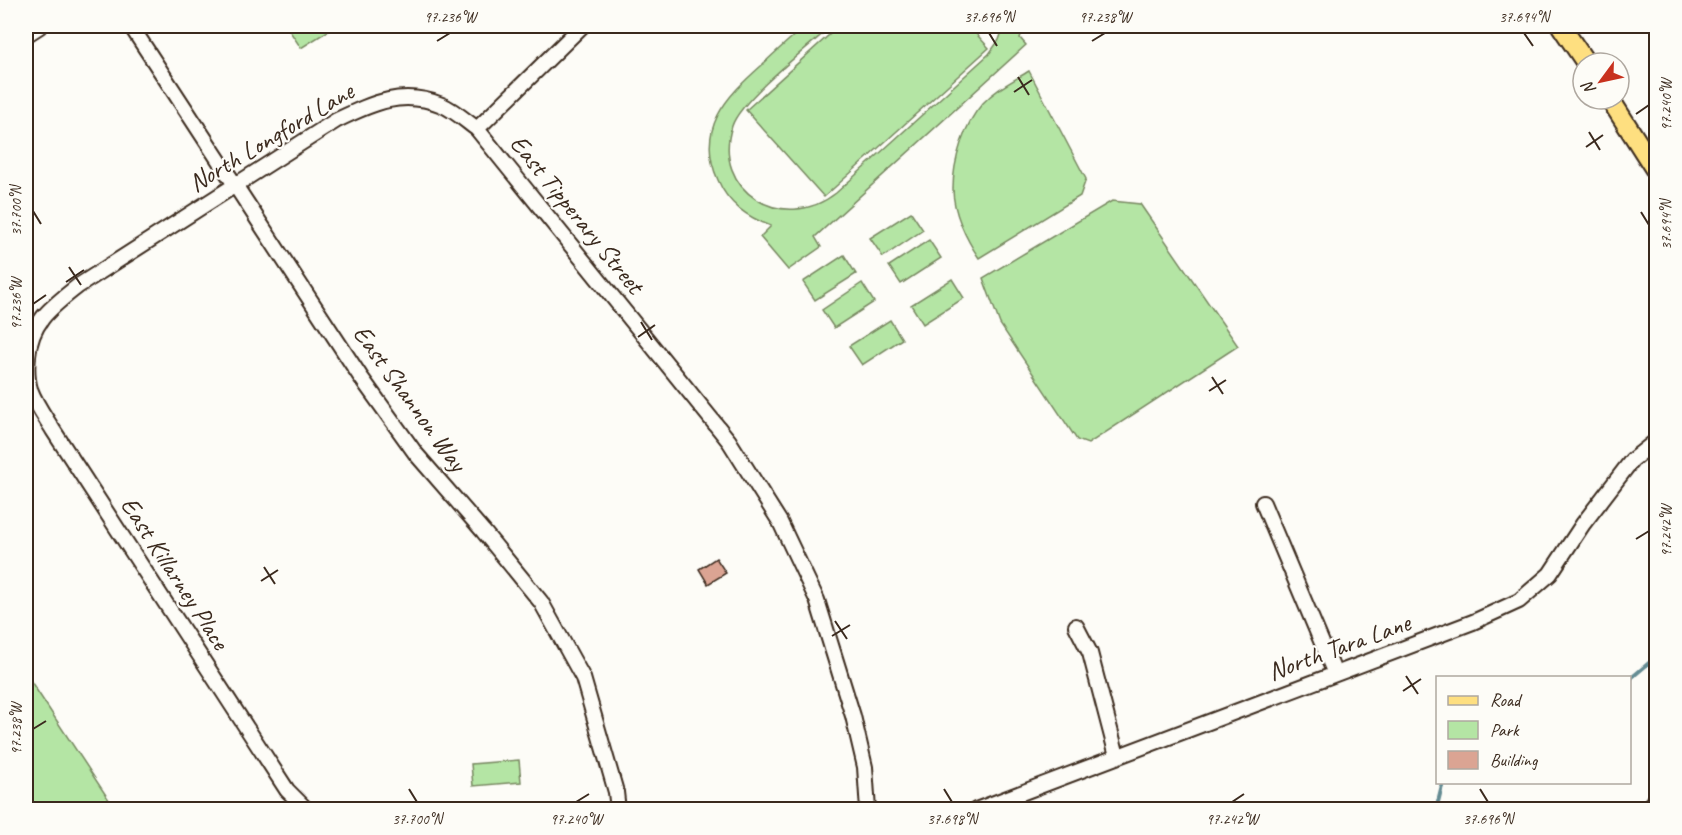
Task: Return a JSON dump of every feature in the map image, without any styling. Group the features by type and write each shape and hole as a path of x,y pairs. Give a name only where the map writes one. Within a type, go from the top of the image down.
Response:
{"main road":[{"path":"1561,26 1578,51"},
{"path":"1618,111 1656,171"}],"street":[{"path":"26,35 40,26"},
{"name":"East Shannon Way","path":"131,26 360,376 416,454 483,531 540,602 583,678 616,792 618,810"},
{"path":"477,129 582,26"},
{"name":"North Longford Lane","path":"28,352 33,332 46,312 78,285 336,120 374,102 409,97 443,105 477,129"},
{"name":"East Tipperary Street","path":"477,129 729,441 780,522 817,600 849,705 864,767 868,810"},
{"name":"East Killarney Place","path":"28,352 30,388 53,430 287,790 307,810"},
{"name":"North Tara Lane","path":"976,810 1473,622 1519,601 1550,574 1583,524 1632,460 1656,441"},
{"path":"1263,503 1335,674"},
{"path":"1076,626 1090,653 1116,756"},
{"path":"1652,810 1652,803 1656,800"}],"green space":[{"path":"295,26 336,26 301,48 289,30"},
{"path":"805,26 832,26 748,102 732,126 728,149 732,169 742,186 756,199 774,207 794,209 815,205 836,193 989,54 999,40 1004,26 1024,26 1020,38 1026,45 815,237 821,247 788,270 760,237 771,226 739,209 722,188 712,162 710,145 712,130 726,102 748,78"},
{"path":"839,26 969,26 989,48 824,197 746,110"},
{"path":"1029,71 1086,179 1080,196 979,258 965,234 955,207 953,189 957,155 970,121 983,103 999,89"},
{"path":"1112,201 1140,204 1238,346 1088,444 1077,440 1000,324 983,278"},
{"path":"911,212 923,230 883,257 870,238"},
{"path":"929,240 941,258 901,284 889,266"},
{"path":"844,255 856,274 815,300 803,282"},
{"path":"952,279 964,298 923,324 911,305"},
{"path":"862,283 874,302 834,328 822,310"},
{"path":"890,320 902,339 862,365 849,346"},
{"path":"26,674 115,809 26,809"},
{"path":"519,760 521,782 473,786 471,764"}],"building":[{"path":"716,558 726,573 708,584 699,569"}],"waterway":[{"path":"1631,678 1656,657"},
{"path":"1436,810 1442,784"}]}
